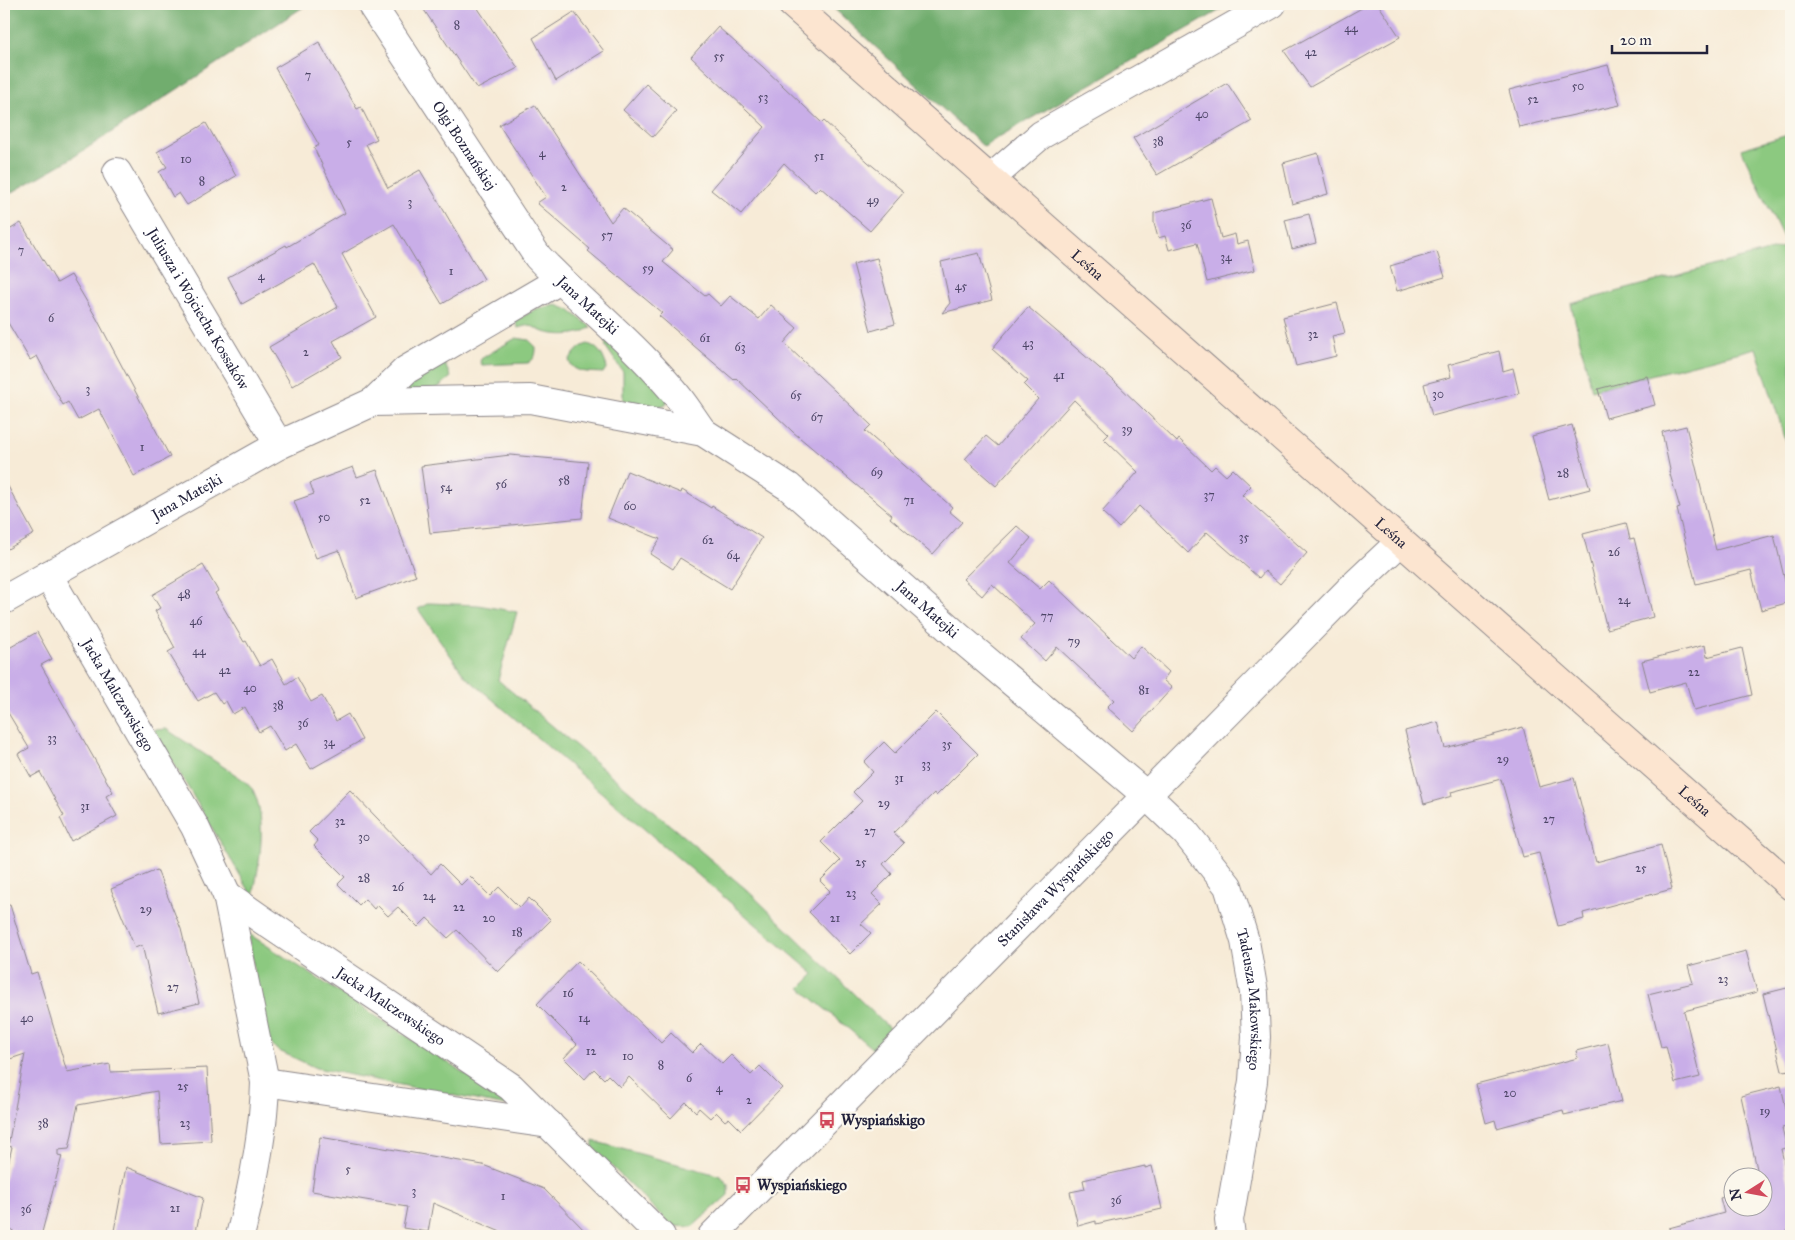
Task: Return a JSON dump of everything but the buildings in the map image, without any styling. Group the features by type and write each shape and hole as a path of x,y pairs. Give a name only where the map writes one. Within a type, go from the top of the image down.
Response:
{"street":[{"name":"Leśna","path":"792,4 1791,886"},
{"path":"990,178 1041,135 1272,4"},
{"name":"Olgi Boznańskiej","path":"373,7 538,257 560,280"},
{"name":"Juliusza i Wojciecha Kossaków","path":"117,172 279,445"},
{"name":"Jana Matejki","path":"4,600 279,445 373,402 406,370 560,280 608,322 670,386 703,432 789,488 960,638 1146,795"},
{"name":"Jana Matejki","path":"373,402 530,399 703,432"},
{"name":"Stanisława Wyspiańskiego","path":"712,1236 1348,591 1400,542"},
{"name":"Jacka Malczewskiego","path":"48,575 195,828 227,894 265,1082 264,1110 250,1199 240,1236"},
{"name":"Tadeusza Makowskiego","path":"1146,795 1185,832 1228,886 1245,940 1254,993 1256,1036 1253,1081 1229,1220 1231,1236"},
{"name":"Jacka Malczewskiego","path":"227,894 264,921 511,1086 661,1236"},
{"path":"265,1082 549,1124"}],"green space":[{"path":"4,4 308,4 69,160 4,197"},
{"path":"829,4 1231,4 984,147"},
{"path":"1791,134 1791,456 1756,348 1592,390 1571,304 1787,246 1741,149"},
{"path":"557,305 569,310 591,327 581,333 567,335 547,333 529,326 518,328 515,321 536,309"},
{"path":"516,338 529,340 536,347 535,356 532,360 528,363 482,365 480,361 482,358"},
{"path":"605,340 669,397 666,404 657,408 623,400 623,372 606,347"},
{"path":"588,344 598,350 602,356 607,367 603,373 578,370 571,365 569,360 573,355 580,348"},
{"path":"443,361 451,377 435,390 404,391 410,380"},
{"path":"429,603 478,605 517,612 498,680 747,890 894,1033 875,1051 800,988 814,974 465,676 418,609"},
{"path":"166,729 242,779 253,790 258,802 260,815 261,843 253,897 154,730"},
{"path":"249,934 504,1099 506,1106 316,1068 277,1050 262,1034"},
{"path":"593,1141 721,1176 728,1185 728,1195 692,1227 672,1226 593,1148"}],"place":[{"name":"Wyspiańskigo","path":"827,1120"},
{"name":"Wyspiańskiego","path":"743,1185"}]}
